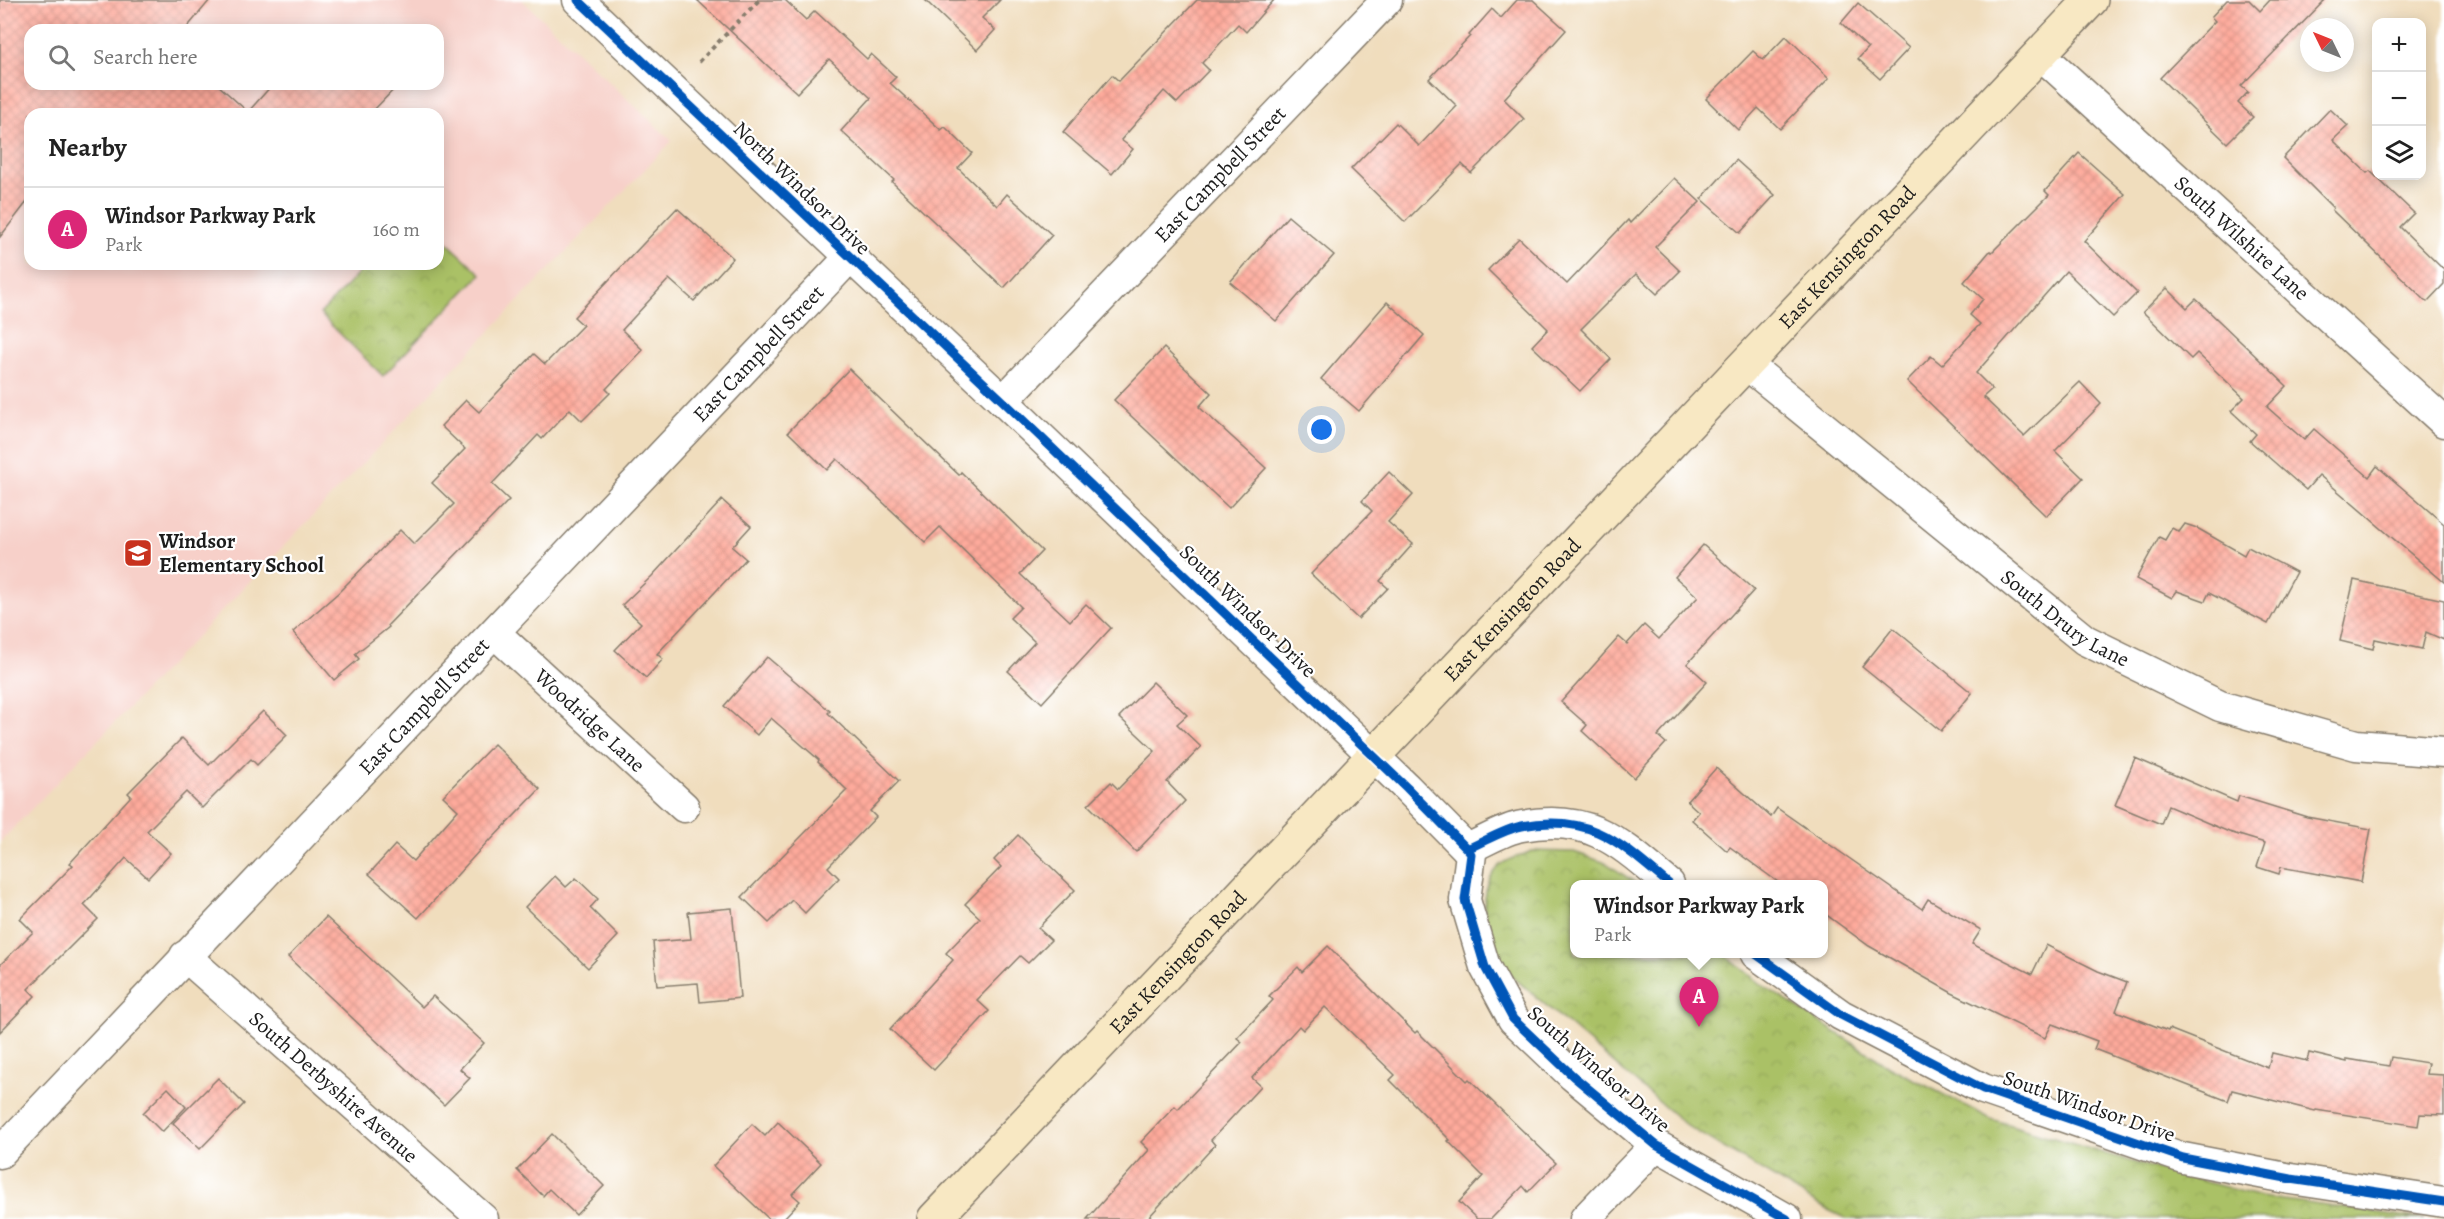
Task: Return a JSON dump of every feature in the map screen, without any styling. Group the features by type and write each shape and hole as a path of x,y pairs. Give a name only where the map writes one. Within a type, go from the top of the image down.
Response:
{"main road":[{"name":"East Kensington Road","path":"934,1219 2091,0"}],"street":[{"name":"North Windsor Drive","path":"578,0 1003,401"},
{"name":"East Campbell Street","path":"1003,401 1387,0"},
{"name":"South Wilshire Lane","path":"2040,54 2444,422"},
{"name":"East Campbell Street","path":"0,1153 849,258"},
{"name":"South Drury Lane","path":"1745,363 2085,640 2220,705 2356,745 2444,752"},
{"name":"South Windsor Drive","path":"1003,401 1467,849 1471,854 1466,900 1485,967 1513,1019 1573,1076 1656,1145 1787,1219"},
{"name":"Woodridge Lane","path":"495,633 684,807"},
{"path":"1467,849 1521,826 1574,823 1617,841 1663,880"},
{"name":"South Derbyshire Avenue","path":"185,956 483,1219"},
{"name":"South Windsor Drive","path":"1762,958 1841,1015 1983,1089 2183,1158 2291,1179 2444,1202"},
{"path":"1585,1219 1656,1145"}],"path":[{"path":"699,62 759,0"}],"shaded area":[{"name":"Windsor Elementary School","path":"0,0 522,0 672,141 0,842"}],"green space":[{"path":"444,240 481,274 383,376 320,314 361,270 444,270"},
{"path":"1532,851 1574,852 1606,863 1631,880 1570,880 1570,958 1729,958 1765,987 1890,1067 1991,1119 2136,1163 2261,1197 2424,1219 1847,1219 1826,1209 1687,1126 1493,960 1486,922 1485,896 1493,873 1513,858"}],"building":[{"path":"0,0 210,0 190,24 24,24 24,90 224,90 244,108 24,108 24,206 0,237"},
{"path":"697,0 785,0 806,20 815,11 867,59 871,54 896,77 890,83 941,130 945,127 972,153 958,168 997,206 1007,194 1052,235 1004,288 841,131 871,98 829,59 797,93"},
{"path":"925,0 1000,0 982,18 995,30 977,50"},
{"path":"1197,0 1274,0 1246,32 1238,24 1202,63 1209,70 1177,103 1164,91 1121,140 1133,149 1112,174 1063,132 1112,75 1119,81"},
{"path":"1517,0 1533,0 1566,30 1504,99 1524,119 1471,173 1462,164 1405,222 1351,169 1396,123 1419,146 1457,106 1429,79 1492,9 1501,18"},
{"path":"2227,0 2249,0 2260,11 2270,0 2325,0 2307,18 2300,18 2300,26 2241,86 2248,92 2238,103 2253,117 2227,143 2160,78 2215,21 2211,17"},
{"path":"1858,3 1909,48 1880,79 1858,59 1868,48 1841,23"},
{"path":"1786,36 1829,78 1780,129 1758,108 1738,130 1706,99 1753,51 1763,60"},
{"path":"268,90 393,90 376,108 252,108"},
{"path":"2330,109 2348,126 2333,140 2367,173 2370,171 2372,173 2372,180 2379,180 2414,213 2400,227 2444,270 2444,284 2427,302 2332,210 2333,208 2283,158"},
{"path":"2079,153 2125,194 2084,241 2137,293 2113,317 2066,271 1976,373 1992,389 1983,397 2024,436 2080,382 2101,404 2055,451 2083,478 2046,516 1907,381 1931,356 1942,365 1980,324 1970,315 1983,299 1964,282 1990,251 1992,252 2049,195 2045,191"},
{"path":"1736,160 1775,195 1740,233 1701,199"},
{"path":"1674,178 1700,202 1655,247 1680,271 1657,294 1636,274 1581,329 1611,359 1580,391 1532,346 1548,329 1488,270 1519,238 1567,284 1628,220 1630,223"},
{"path":"677,208 733,258 694,301 669,279 622,330 643,350 606,389 610,393 582,421 570,409 542,439 538,435 492,484 509,500 388,625 389,627 355,654 359,659 334,680 293,632 338,593 400,530 414,544 454,504 432,483 465,449 441,426 466,400 479,412 534,354 545,364 583,325 574,317"},
{"path":"1288,216 1334,255 1276,321 1230,282"},
{"path":"2167,288 2187,308 2196,299 2287,386 2267,407 2304,440 2314,429 2369,477 2377,466 2444,524 2444,582 2319,475 2306,490 2250,441 2256,434 2231,411 2244,398 2197,353 2191,359 2143,312"},
{"path":"1387,302 1424,335 1359,411 1321,379"},
{"path":"1164,348 1211,393 1199,407 1266,468 1229,508 1114,400"},
{"path":"849,369 959,475 961,472 1042,551 1020,574 1070,621 1086,604 1111,628 1042,703 1008,671 1035,642 1010,618 1021,607 940,527 925,542 837,459 827,470 788,432"},
{"path":"1389,472 1413,495 1388,522 1413,544 1380,581 1388,588 1358,619 1311,574 1372,511 1362,501"},
{"path":"722,500 751,526 732,547 746,559 657,654 663,659 646,678 615,650 641,623 622,605"},
{"path":"2185,524 2197,528 2244,555 2248,547 2296,572 2268,624 2209,593 2205,601 2177,591 2172,598 2136,579 2159,537 2165,540 2172,528 2179,532"},
{"path":"1703,545 1754,590 1687,664 1707,682 1658,736 1666,743 1634,778 1582,731 1587,725 1561,702 1619,637 1627,644 1644,625 1659,639 1698,597 1675,577"},
{"path":"2354,580 2444,600 2444,640 2426,632 2422,649 2375,639 2373,649 2340,641"},
{"path":"1893,628 1972,693 1941,731 1862,667"},
{"path":"767,657 830,711 828,713 899,781 870,811 876,817 828,867 839,878 805,913 792,900 769,923 742,897 847,790 818,762 819,760 771,718 757,735 724,706"},
{"path":"1153,682 1187,715 1177,724 1201,747 1167,782 1185,801 1136,852 1088,805 1111,782 1118,789 1155,751 1119,717"},
{"path":"263,711 287,735 257,765 251,759 202,808 186,792 147,831 171,853 148,878 126,858 84,905 98,919 28,989 35,996 0,1032 0,965 33,932 20,919 73,865 70,863 131,796 128,793 182,738 209,765"},
{"path":"494,744 540,789 489,840 418,918 369,874 395,845 413,861 458,810 443,796"},
{"path":"2135,758 2237,802 2239,796 2307,817 2371,829 2361,882 2281,867 2279,874 2257,867 2265,843 2229,832 2168,806 2161,824 2115,805"},
{"path":"1716,768 1771,817 1777,808 1922,909 1928,899 1981,930 1972,944 2032,974 2046,945 2098,971 2127,982 2116,1011 2268,1068 2272,1053 2307,1061 2309,1053 2347,1062 2347,1059 2389,1066 2391,1057 2428,1063 2426,1074 2444,1075 2444,1115 2420,1114 2418,1126 2315,1111 2232,1090 2228,1101 2094,1049 2097,1041 2052,1024 2045,1038 1952,993 1869,946 1828,916 1828,880 1775,880 1730,847 1727,851 1692,820 1699,812 1687,801"},
{"path":"1018,835 1075,890 1038,928 1051,940 1028,963 1020,956 977,1000 989,1011 934,1070 890,1029 953,960 946,953 980,918 965,904 1001,867 994,860"},
{"path":"555,876 566,887 576,878 598,899 590,908 618,936 588,968 525,907"},
{"path":"732,908 740,998 700,1002 698,983 657,986 653,942 691,939 688,912"},
{"path":"326,917 422,1007 433,996 484,1043 460,1069 470,1078 444,1105 288,957"},
{"path":"1328,946 1415,1033 1417,1031 1467,1081 1469,1079 1556,1163 1528,1192 1523,1186 1491,1219 1477,1219 1459,1202 1483,1176 1390,1080 1395,1075 1325,1007 1303,1030 1299,1026 1252,1078 1261,1086 1211,1140 1215,1145 1147,1219 1087,1219 1149,1150 1141,1142 1175,1106 1178,1109 1242,1042 1237,1038 1273,1000 1269,996 1298,967 1302,972"},
{"path":"218,1078 244,1104 200,1149 173,1123"},
{"path":"168,1088 186,1107 162,1132 143,1113"},
{"path":"778,1122 821,1163 792,1194 800,1201 783,1219 769,1219 713,1166 752,1124 765,1136"},
{"path":"552,1134 604,1186 576,1215 549,1189 543,1196 517,1170"}],"cycle path":[{"path":"578,0 1003,401 1407,788 1467,849 1471,854 1465,900 1485,967 1513,1019 1573,1076 1656,1145 1787,1219"},
{"path":"1467,849 1522,826 1546,823 1567,824 1586,828 1619,844 1664,880"},
{"path":"1762,958 1841,1015 1983,1089 2183,1158 2291,1179 2444,1202"}],"place":[{"name":"Windsor Elementary School","path":"138,553"},
{"name":"Windsor Parkway Park","path":"1699,1027"}]}
